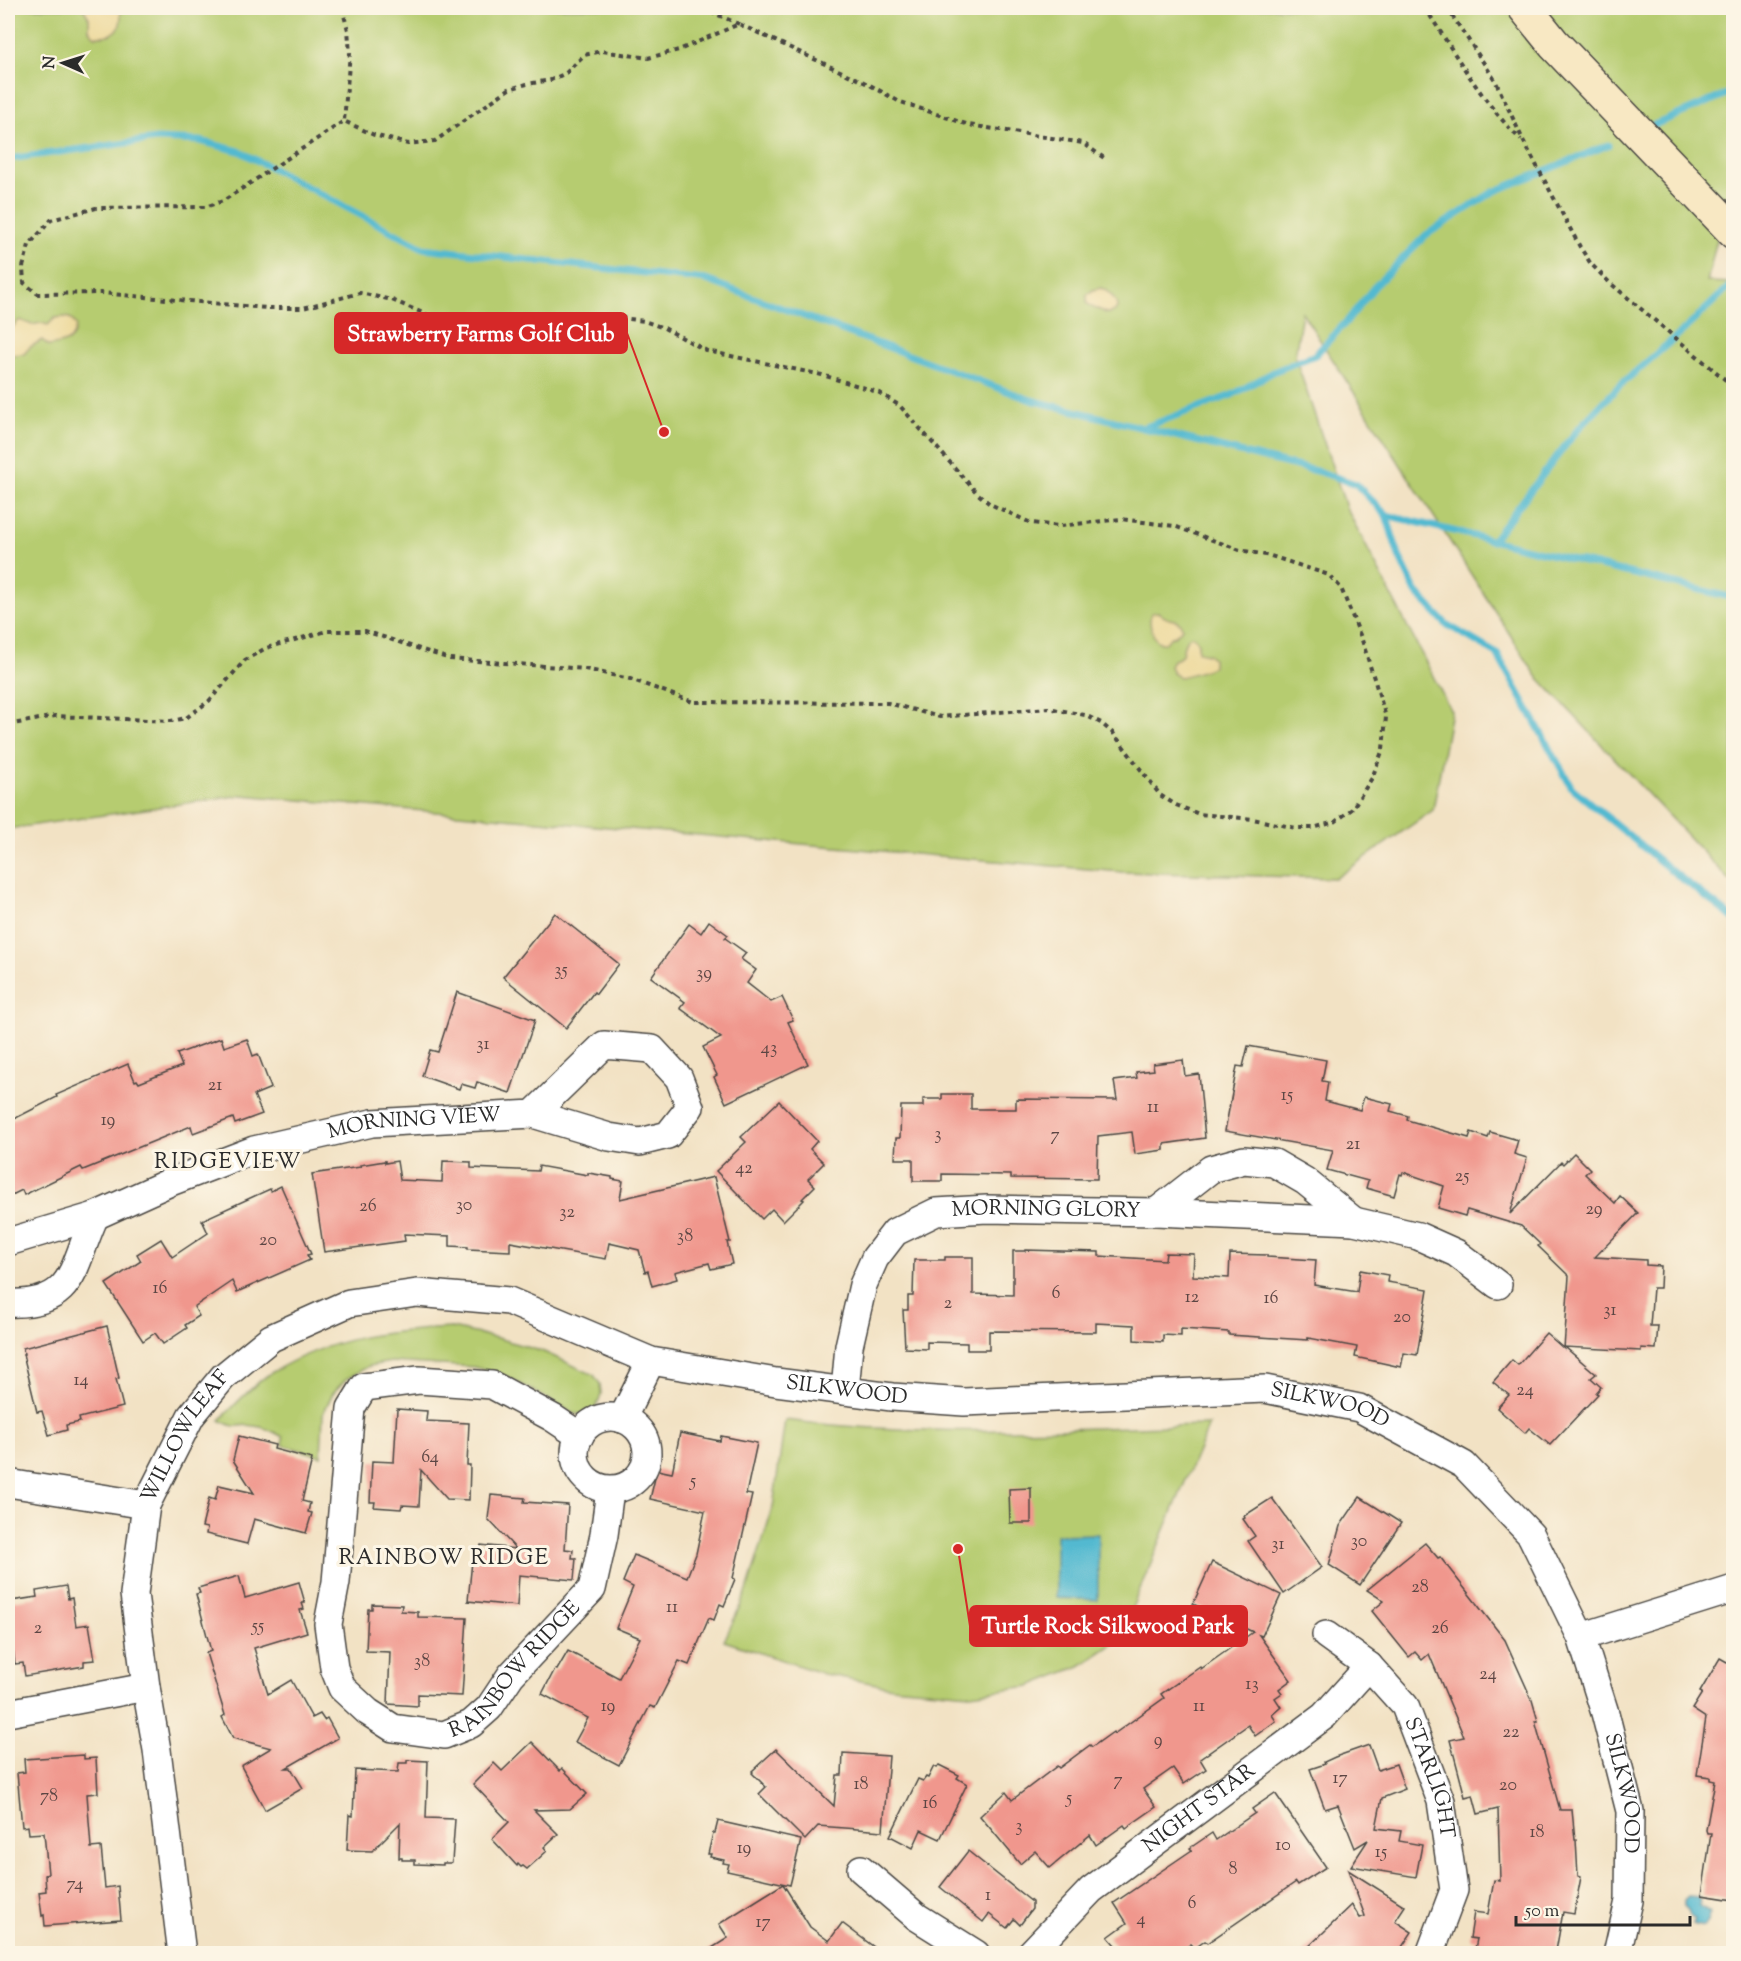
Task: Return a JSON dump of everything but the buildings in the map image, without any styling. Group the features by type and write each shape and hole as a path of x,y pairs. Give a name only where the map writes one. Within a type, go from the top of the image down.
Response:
{"street":[{"path":"1525,8 1554,44 1734,232"},
{"name":"MORNING VIEW","path":"8,1242 95,1216 168,1183 265,1148 372,1123 533,1114 609,1137 640,1142 668,1135 690,1107 680,1078 652,1049 603,1045 533,1114"},
{"name":"MORNING GLORY","path":"1156,1212 1211,1169 1244,1160 1274,1163 1305,1181 1354,1221"},
{"name":"MORNING GLORY","path":"845,1391 849,1346 863,1285 875,1258 895,1232 936,1212 987,1209 1156,1212 1354,1221 1418,1236 1456,1253 1498,1285"},
{"path":"8,1303 38,1301 56,1294 72,1276 83,1242 95,1216"},
{"name":"WILLOWLEAF","path":"182,1953 158,1750 146,1687 134,1594 146,1505 191,1416 223,1377 271,1338 350,1303 417,1293 509,1300 651,1361"},
{"path":"622,1419 651,1361"},
{"name":"SILKWOOD","path":"651,1361 776,1382 892,1397 964,1402 1264,1389 1359,1408 1464,1465 1531,1535 1581,1637 1605,1713 1630,1811 1629,1901 1617,1953"},
{"name":"RAINBOW RIDGE","path":"580,1436 553,1418 492,1385 418,1380 364,1387 351,1408 336,1582 328,1624 334,1668 342,1688 368,1712 393,1728 444,1735 471,1724 489,1708 511,1674 592,1589 604,1535 610,1490"},
{"path":"610,1417 622,1419 633,1424 641,1432 646,1443 646,1466 632,1484 610,1490 598,1487 580,1472 576,1454 580,1436 588,1426 598,1420 610,1417"},
{"path":"8,1483 146,1505"},
{"path":"1581,1637 1734,1589"},
{"name":"STARLIGHT","path":"1326,1635 1369,1666 1405,1706 1441,1801 1454,1890 1430,1953"},
{"name":"NIGHT STAR","path":"1030,1953 1091,1890 1324,1716 1369,1666"},
{"path":"8,1713 146,1687"},
{"path":"861,1869 917,1917 976,1953"}],"path":[{"path":"342,8 348,30 350,53 344,121"},
{"path":"545,8 592,8"},
{"path":"702,8 870,85 898,101 969,125 1083,143 1104,158"},
{"path":"1425,8 1502,121 1524,142"},
{"path":"1447,8 1496,80 1524,142 1568,227 1591,264 1609,282 1734,387"},
{"path":"344,121 374,135 408,144 435,141 509,89 551,80 566,74 584,55 602,51 648,58 679,50 739,24"},
{"path":"8,725 55,717 171,721 186,718 208,701 245,660 266,648 327,631 364,631 450,659 585,669 605,673 630,679 693,702 888,703 940,717 1048,708 1085,715 1101,723 1114,734 1160,795 1176,805 1199,814 1253,819 1296,828 1313,828 1335,822 1352,809 1372,778 1383,749 1386,717 1362,640 1341,588 1329,575 1271,556 1240,550 1174,526 1121,519 1060,526 1031,524 990,504 976,494 900,406 880,393 822,375 707,351 664,328 644,321 623,318 543,331 437,319 392,300 360,293 303,308 266,308 101,293 38,294 24,283 23,267 29,245 51,220 96,208 205,207 223,201 344,121"}],"green space":[{"path":"8,8 1733,8 1733,170 1707,282 1734,283 1733,880 1729,880 1536,675 1302,312 1295,357 1346,507 1451,711 1433,810 1336,878 1122,872 242,795 8,829"},
{"path":"452,1328 544,1352 594,1375 600,1384 601,1394 597,1406 588,1414 575,1414 508,1377 474,1367 391,1362 369,1366 346,1379 333,1393 323,1414 321,1456 283,1445 283,1437 266,1429 248,1425 234,1426 220,1420 264,1378 315,1351 358,1338 381,1334"},
{"path":"785,1420 838,1426 944,1430 1209,1425 1118,1641 1080,1666 1030,1686 970,1694 892,1687 824,1674 724,1641 747,1591 773,1507"}],"sand":[{"path":"83,8 120,8 121,21 117,30 108,35 95,36 89,30 89,18"},
{"path":"1101,288 1115,300 1117,308 1114,311 1106,313 1087,303 1087,295"},
{"path":"55,318 70,318 76,325 68,341 49,346 42,340 30,347 24,354 12,355 8,350 10,333 13,326 20,320 32,325 41,323 48,325"},
{"path":"1158,612 1177,621 1182,628 1165,643 1156,639 1151,626 1152,613"},
{"path":"1191,636 1197,641 1198,652 1208,654 1213,658 1213,666 1179,677 1173,673 1170,666 1173,660 1181,656 1185,642"}],"water":[{"path":"1098,1534 1098,1600 1056,1598 1056,1535"},
{"path":"1688,1896 1699,1897 1700,1906 1711,1912 1708,1922 1703,1927 1693,1924 1695,1919 1684,1906 1684,1900"}],"waterway":[{"path":"1654,125 1734,91"},
{"path":"8,159 157,139 200,141 239,151 423,248 706,280 1031,400 1320,472 1356,484 1386,515 1399,556 1416,592 1446,624 1497,654 1572,788 1734,919"},
{"path":"1143,428 1232,395 1275,371 1315,355 1348,320 1375,286 1426,235 1493,192 1608,145"},
{"path":"1492,541 1578,429 1618,387 1685,329 1734,282"},
{"path":"1386,515 1734,598"}],"place":[{"name":"Strawberry Farms Golf Club","path":"664,432"},
{"name":"Turtle Rock Silkwood Park","path":"958,1549"}],"district":[{"name":"RIDGEVIEW","path":"228,1163"},
{"name":"RAINBOW RIDGE","path":"444,1559"}]}
